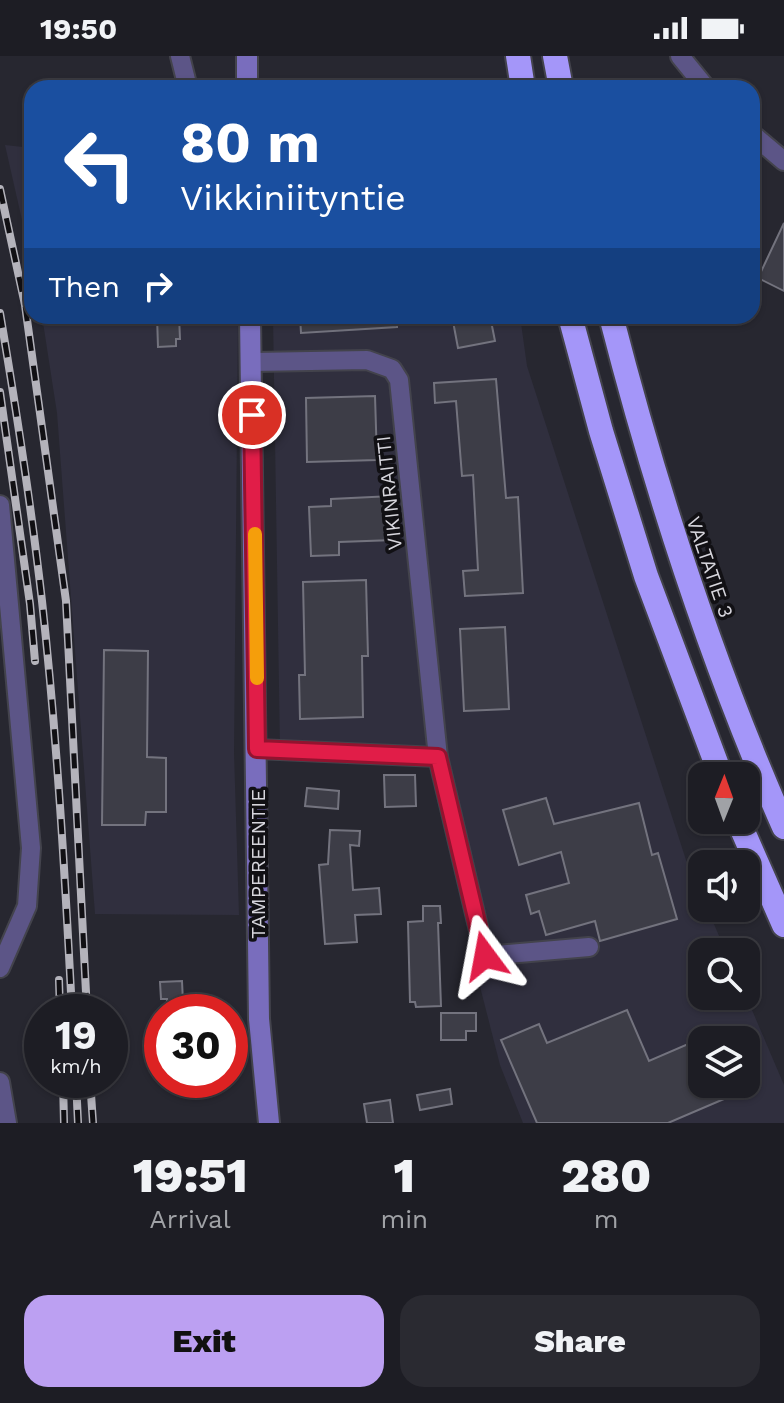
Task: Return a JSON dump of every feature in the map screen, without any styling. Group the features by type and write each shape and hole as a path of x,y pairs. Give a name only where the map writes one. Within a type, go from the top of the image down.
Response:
{"highway":[{"path":"518,56 522,80"},
{"path":"555,56 560,80"},
{"path":"572,324 601,431 646,576 716,762"},
{"name":"VALTATIE 3","path":"613,324 683,568 784,827"},
{"path":"744,834 784,925"}],"main road":[{"path":"247,56 247,80"},
{"name":"TAMPEREENTIE","path":"250,324 259,1019 269,1123"}],"street":[{"path":"180,56 186,80"},
{"path":"680,56 700,80"},
{"path":"760,141 784,161"},
{"name":"VIKINRAITTI","path":"251,362 367,360 392,369 399,380 438,757"},
{"path":"0,505 31,848 27,906 0,968"},
{"path":"257,749 438,757 485,956 589,947"},
{"path":"0,1082 7,1123"}],"shaded area":[{"path":"5,145 24,147 24,229"},
{"path":"43,324 238,324 234,753 239,915 95,914 57,413"},
{"path":"273,324 521,324 527,366 688,864 688,922 713,922 720,938 688,938 688,1010 752,1010 759,1026 688,1026 688,1098 760,1098 760,1029 784,1085 784,1123 523,1123 500,1065 473,959 485,956 438,757 280,749"}],"building":[{"path":"784,223 784,291 760,279"},
{"path":"157,324 179,324 180,339 176,339 176,346 158,347"},
{"path":"300,324 397,324 397,327 301,333"},
{"path":"454,324 492,324 495,341 458,348"},
{"path":"496,379 506,498 518,497 523,593 465,596 463,571 478,570 473,475 462,476 456,401 435,403 434,383"},
{"path":"375,396 377,460 307,462 306,398"},
{"path":"392,496 394,540 339,542 339,555 311,556 309,507 331,506 331,499"},
{"path":"366,580 368,656 362,656 363,717 300,719 299,675 305,675 303,582"},
{"path":"505,627 509,709 464,711 460,629"},
{"path":"104,650 148,651 147,757 166,758 166,812 146,812 145,825 102,825"},
{"path":"384,775 415,775 416,806 385,807"},
{"path":"307,788 339,791 338,809 305,806"},
{"path":"546,798 554,824 639,803 652,855 658,853 677,919 600,941 595,921 546,935 539,911 531,914 526,895 569,883 561,852 519,865 503,810"},
{"path":"330,830 360,831 359,846 350,845 353,890 379,888 381,914 355,915 357,942 325,944 319,865 328,864"},
{"path":"423,906 440,906 441,1006 416,1007 415,1002 410,1002 408,922 423,921"},
{"path":"182,981 183,994 161,994 160,982"},
{"path":"627,1010 649,1061 688,1044 688,1098 726,1098 668,1123 537,1123 501,1040 539,1024 547,1043"},
{"path":"441,1013 476,1013 476,1031 466,1031 466,1040 441,1040"},
{"path":"450,1089 452,1104 420,1110 417,1095"},
{"path":"390,1100 393,1123 367,1123 364,1104"}],"railway":[{"path":"0,189 24,300"},
{"path":"0,313 38,565 60,806 71,994"},
{"path":"28,324 66,601 86,994"},
{"path":"0,392 35,661"},
{"path":"59,980 59,994"},
{"path":"63,1098 64,1123"},
{"path":"77,1098 78,1123"},
{"path":"91,1098 93,1123"}],"slow traffic":[{"path":"255,534 257,678"}],"route":[{"path":"252,415 257,749 438,757 485,956"}]}
